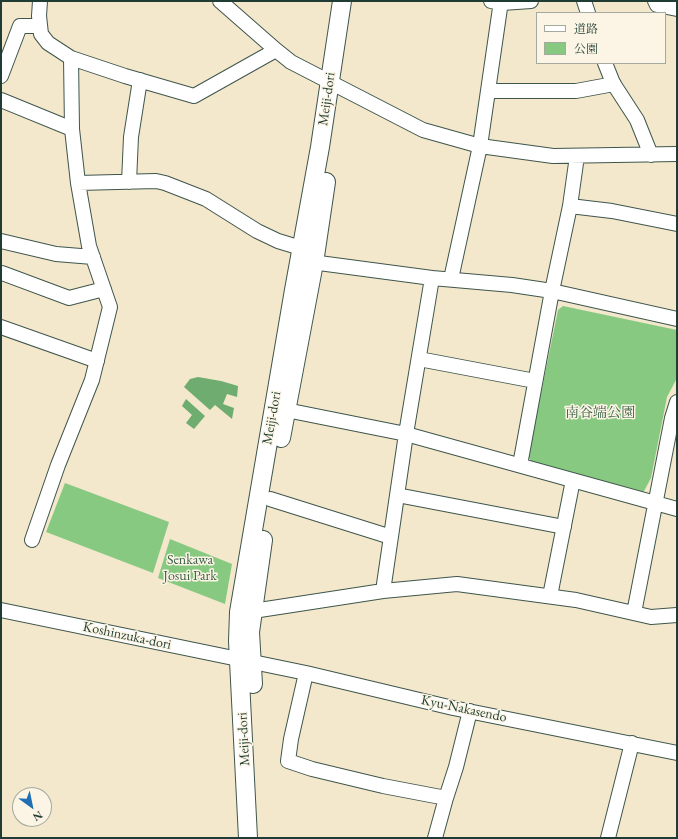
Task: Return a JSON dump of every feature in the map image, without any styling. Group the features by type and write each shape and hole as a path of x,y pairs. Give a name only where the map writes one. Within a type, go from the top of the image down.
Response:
{"main road":[{"name":"Meiji-dori","path":"335,85 342,1"},
{"name":"Meiji-dori","path":"259,838 253,714 246,661 238,632 239,612 307,256 335,85 354,1"},
{"name":"Meiji-dori","path":"248,838 246,661 270,499 286,410 307,256"}],"street":[{"path":"40,1 39,26 41,34 48,43 71,58 125,76 194,96 276,50"},
{"path":"220,1 291,62 423,130 480,146 553,156 677,154"},
{"path":"451,279 480,146 500,8 499,2 531,1"},
{"path":"584,1 588,12"},
{"path":"655,1 657,5 677,9"},
{"path":"1,76 20,26 39,26"},
{"path":"32,540 58,465 92,380 110,307 89,246 78,183 72,129 71,58"},
{"path":"605,64 614,84 637,120 651,155"},
{"path":"129,182 131,137 140,80"},
{"path":"488,91 576,91 614,84"},
{"path":"1,100 72,129"},
{"path":"520,465 552,291 570,206 577,156"},
{"path":"78,183 156,181 165,183 206,199 257,231 307,256 432,278 512,285 552,291 677,319"},
{"path":"570,206 612,211 677,224"},
{"path":"1,241 56,254 93,257"},
{"path":"2,274 69,298 104,289"},
{"path":"383,591 406,434 432,278"},
{"path":"1,327 97,361"},
{"path":"419,359 535,381"},
{"path":"634,613 672,418 677,402"},
{"path":"286,410 406,434 677,509"},
{"path":"550,596 572,480"},
{"path":"397,495 564,527"},
{"path":"270,499 391,537"},
{"path":"253,611 383,591 457,584 576,600 651,617 677,615"},
{"name":"Koshinzuka-dori","path":"1,610 246,661"},
{"name":"Kyu-Nakasendo","path":"246,661 306,673 470,711 677,753"},
{"path":"306,673 291,739 288,761 312,769 383,786 446,798"},
{"path":"435,838 456,767 470,711"},
{"path":"608,838 632,743"}],"green space":[{"name":"南谷端公園","path":"563,306 677,330 677,378 667,397 651,478 643,493 534,464 528,457 558,310"},
{"path":"198,377 238,386 237,397 227,394 223,404 234,408 232,419 215,405 210,410 184,387 190,379"},
{"path":"186,399 205,416 194,429 186,423 192,415 182,406"},
{"path":"65,483 169,522 153,573 46,532"},
{"name":"Senkawa Josui Park","path":"170,539 232,564 225,604 158,578"}]}
